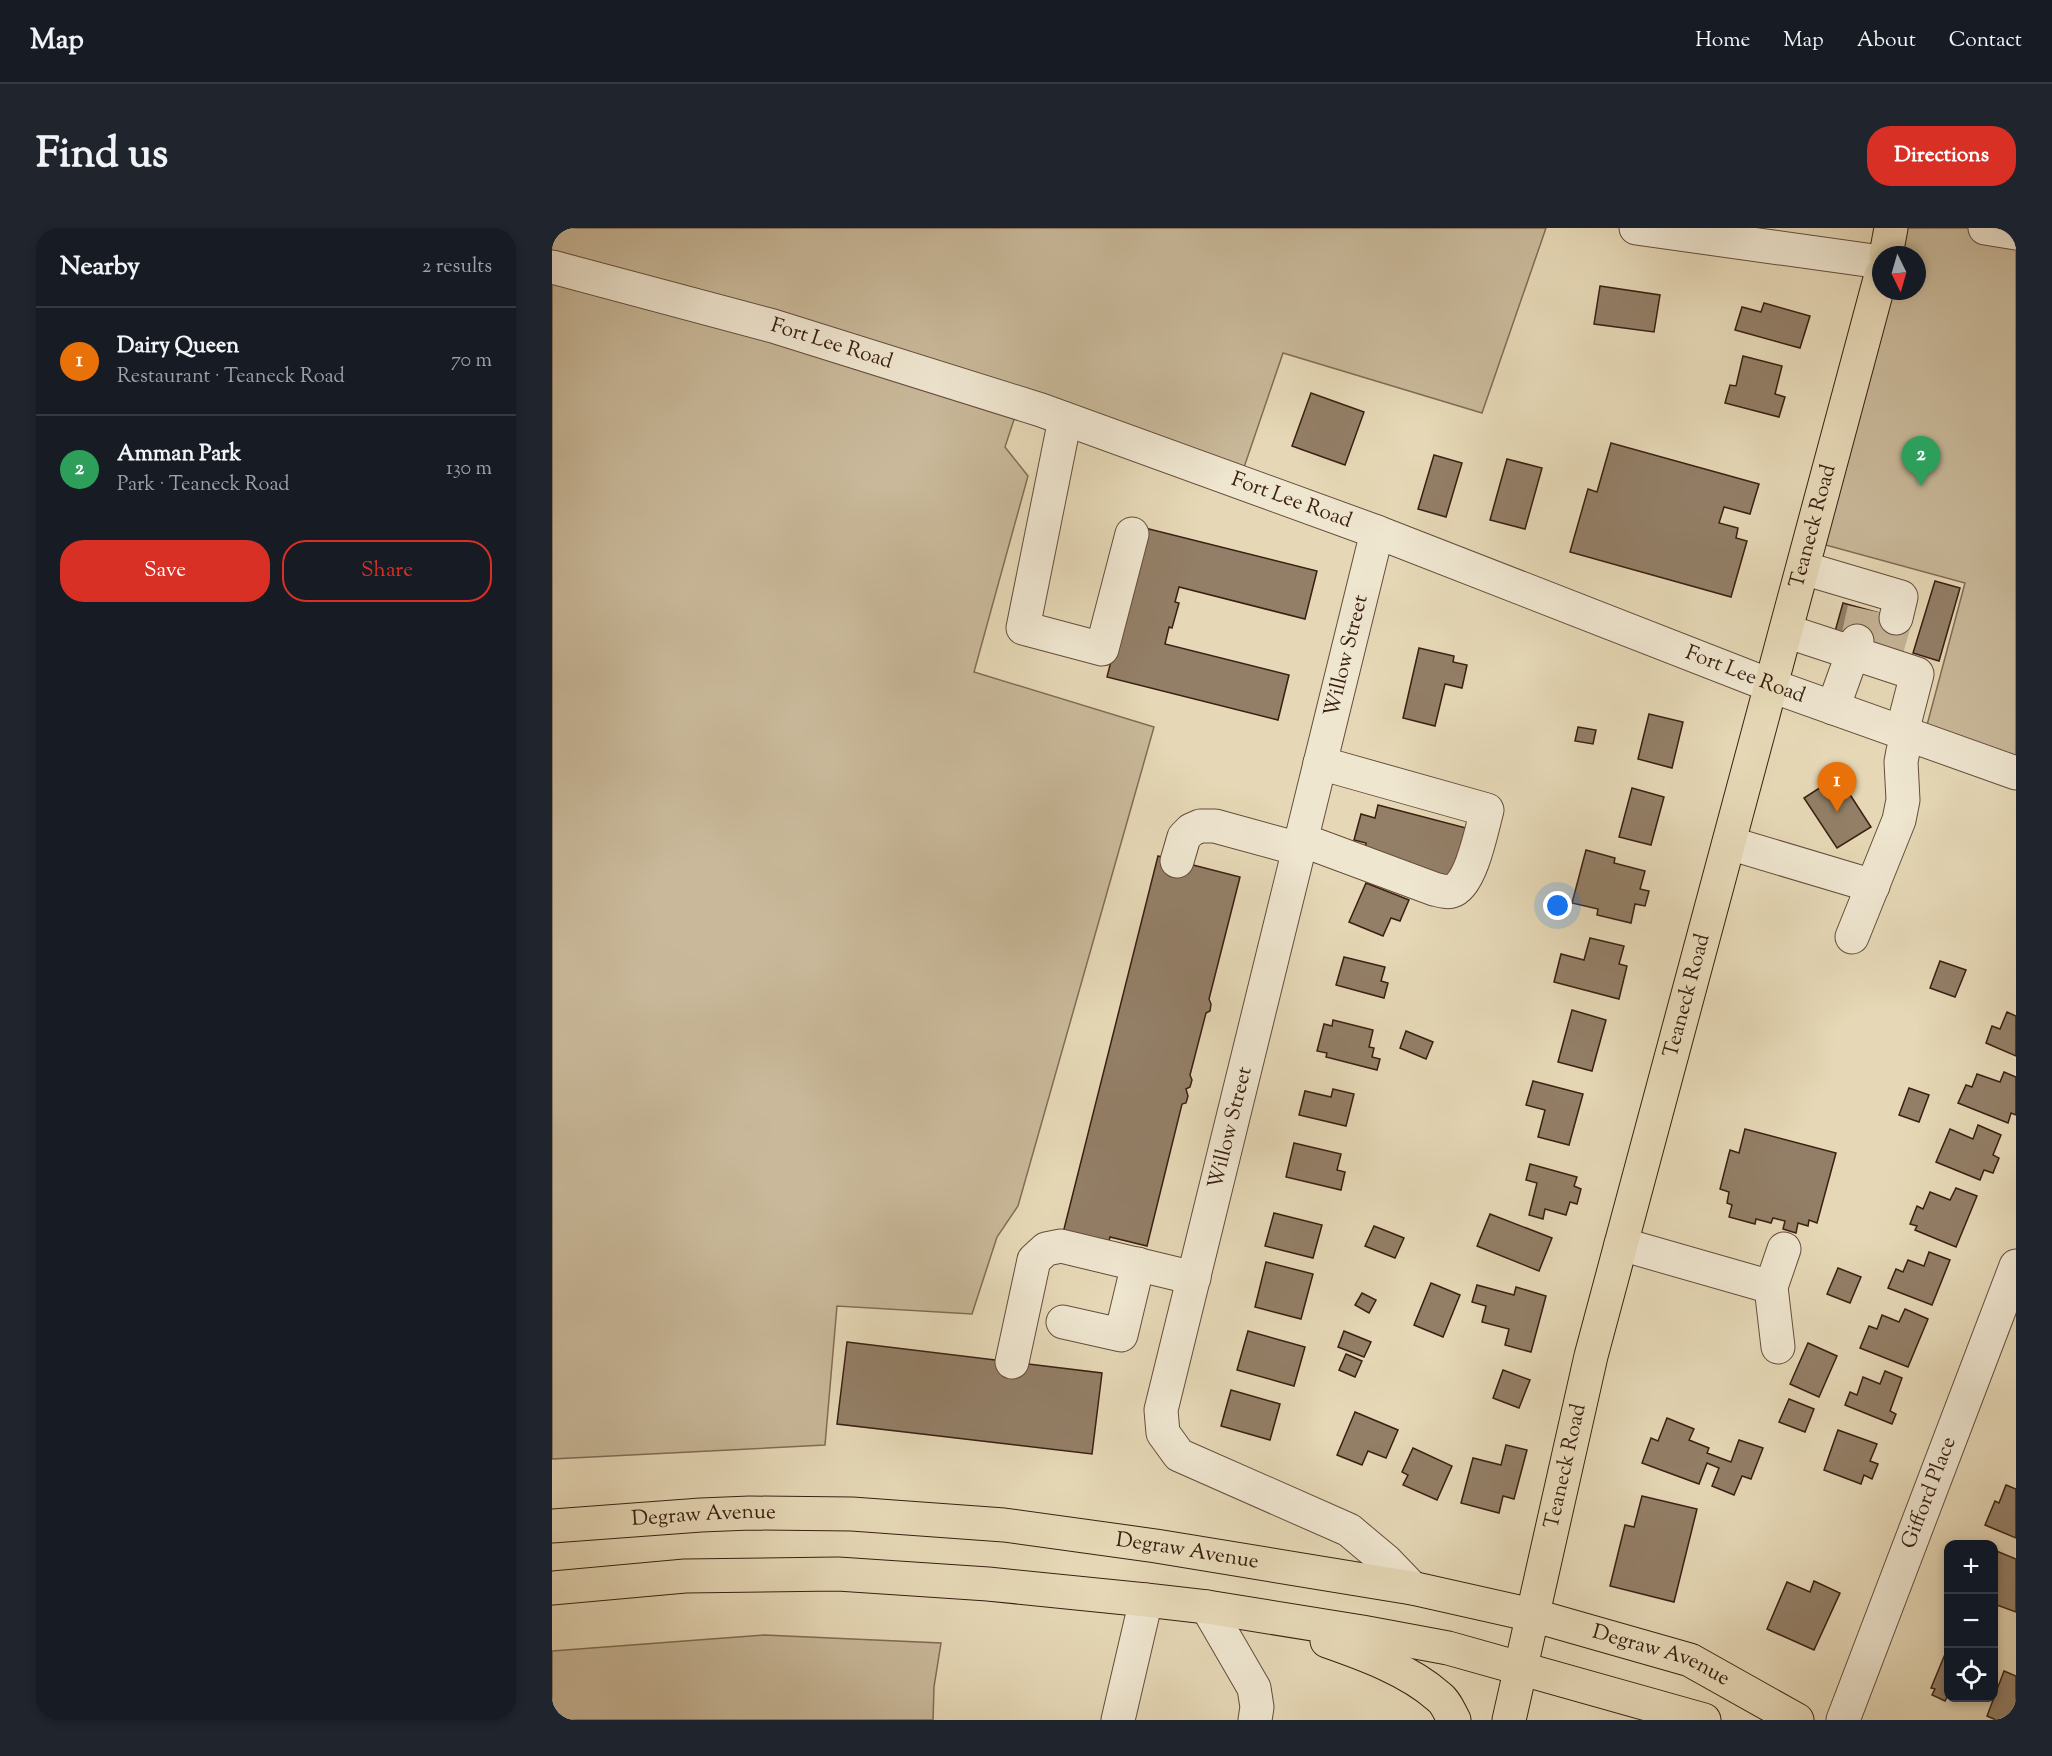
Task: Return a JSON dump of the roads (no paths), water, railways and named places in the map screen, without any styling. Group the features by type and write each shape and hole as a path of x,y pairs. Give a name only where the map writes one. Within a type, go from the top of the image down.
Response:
{"main road":[{"path":"1888,246 1892,228"},
{"name":"Teaneck Road","path":"1509,1720 1591,1356 1874,300"},
{"name":"Degraw Avenue","path":"552,1526 649,1517 750,1513 923,1518 1054,1531 1413,1588 1532,1615 1690,1660 1797,1720"},
{"name":"Degraw Avenue","path":"552,1588 685,1576 837,1574 988,1584 1146,1600 1207,1607 1448,1648 1704,1720"},
{"path":"1257,1615 1372,1657 1440,1697 1454,1720"}],"street":[{"path":"1636,228 1872,261"},
{"path":"1985,228 2016,233"},
{"name":"Fort Lee Road","path":"552,267 773,326 1053,415 1377,532 1772,686 2016,773"},
{"path":"1053,415 1023,628 1102,649 1132,534"},
{"name":"Willow Street","path":"1377,532 1161,1410 1163,1433 1179,1455 1349,1530 1386,1561 1413,1588"},
{"path":"1803,568 1867,598 1901,597 1896,618"},
{"path":"1786,631 1870,652 1917,674 1901,762 1903,800 1899,820 1852,938"},
{"path":"1833,708 1870,652"},
{"path":"1177,861 1184,837 1191,830 1200,826 1215,826 1300,844 1434,889 1453,891 1461,886 1469,871 1487,810 1320,763"},
{"path":"1729,843 1873,886"},
{"path":"1621,1244 1771,1287"},
{"path":"1012,1362 1034,1260 1046,1249 1060,1246 1194,1278"},
{"path":"1778,1347 1771,1287 1784,1249"},
{"path":"1063,1322 1121,1335 1138,1264"},
{"name":"Gifford Place","path":"1843,1720 2016,1266"},
{"path":"1118,1720 1146,1600"},
{"path":"1207,1607 1254,1688 1257,1707 1255,1720"}],"tunnel":[{"path":"1857,641 1864,609"},
{"path":"1887,650 1896,618"}],"place":[{"name":"Amman Park","path":"1921,486"},
{"name":"Dairy Queen","path":"1837,812"}]}
